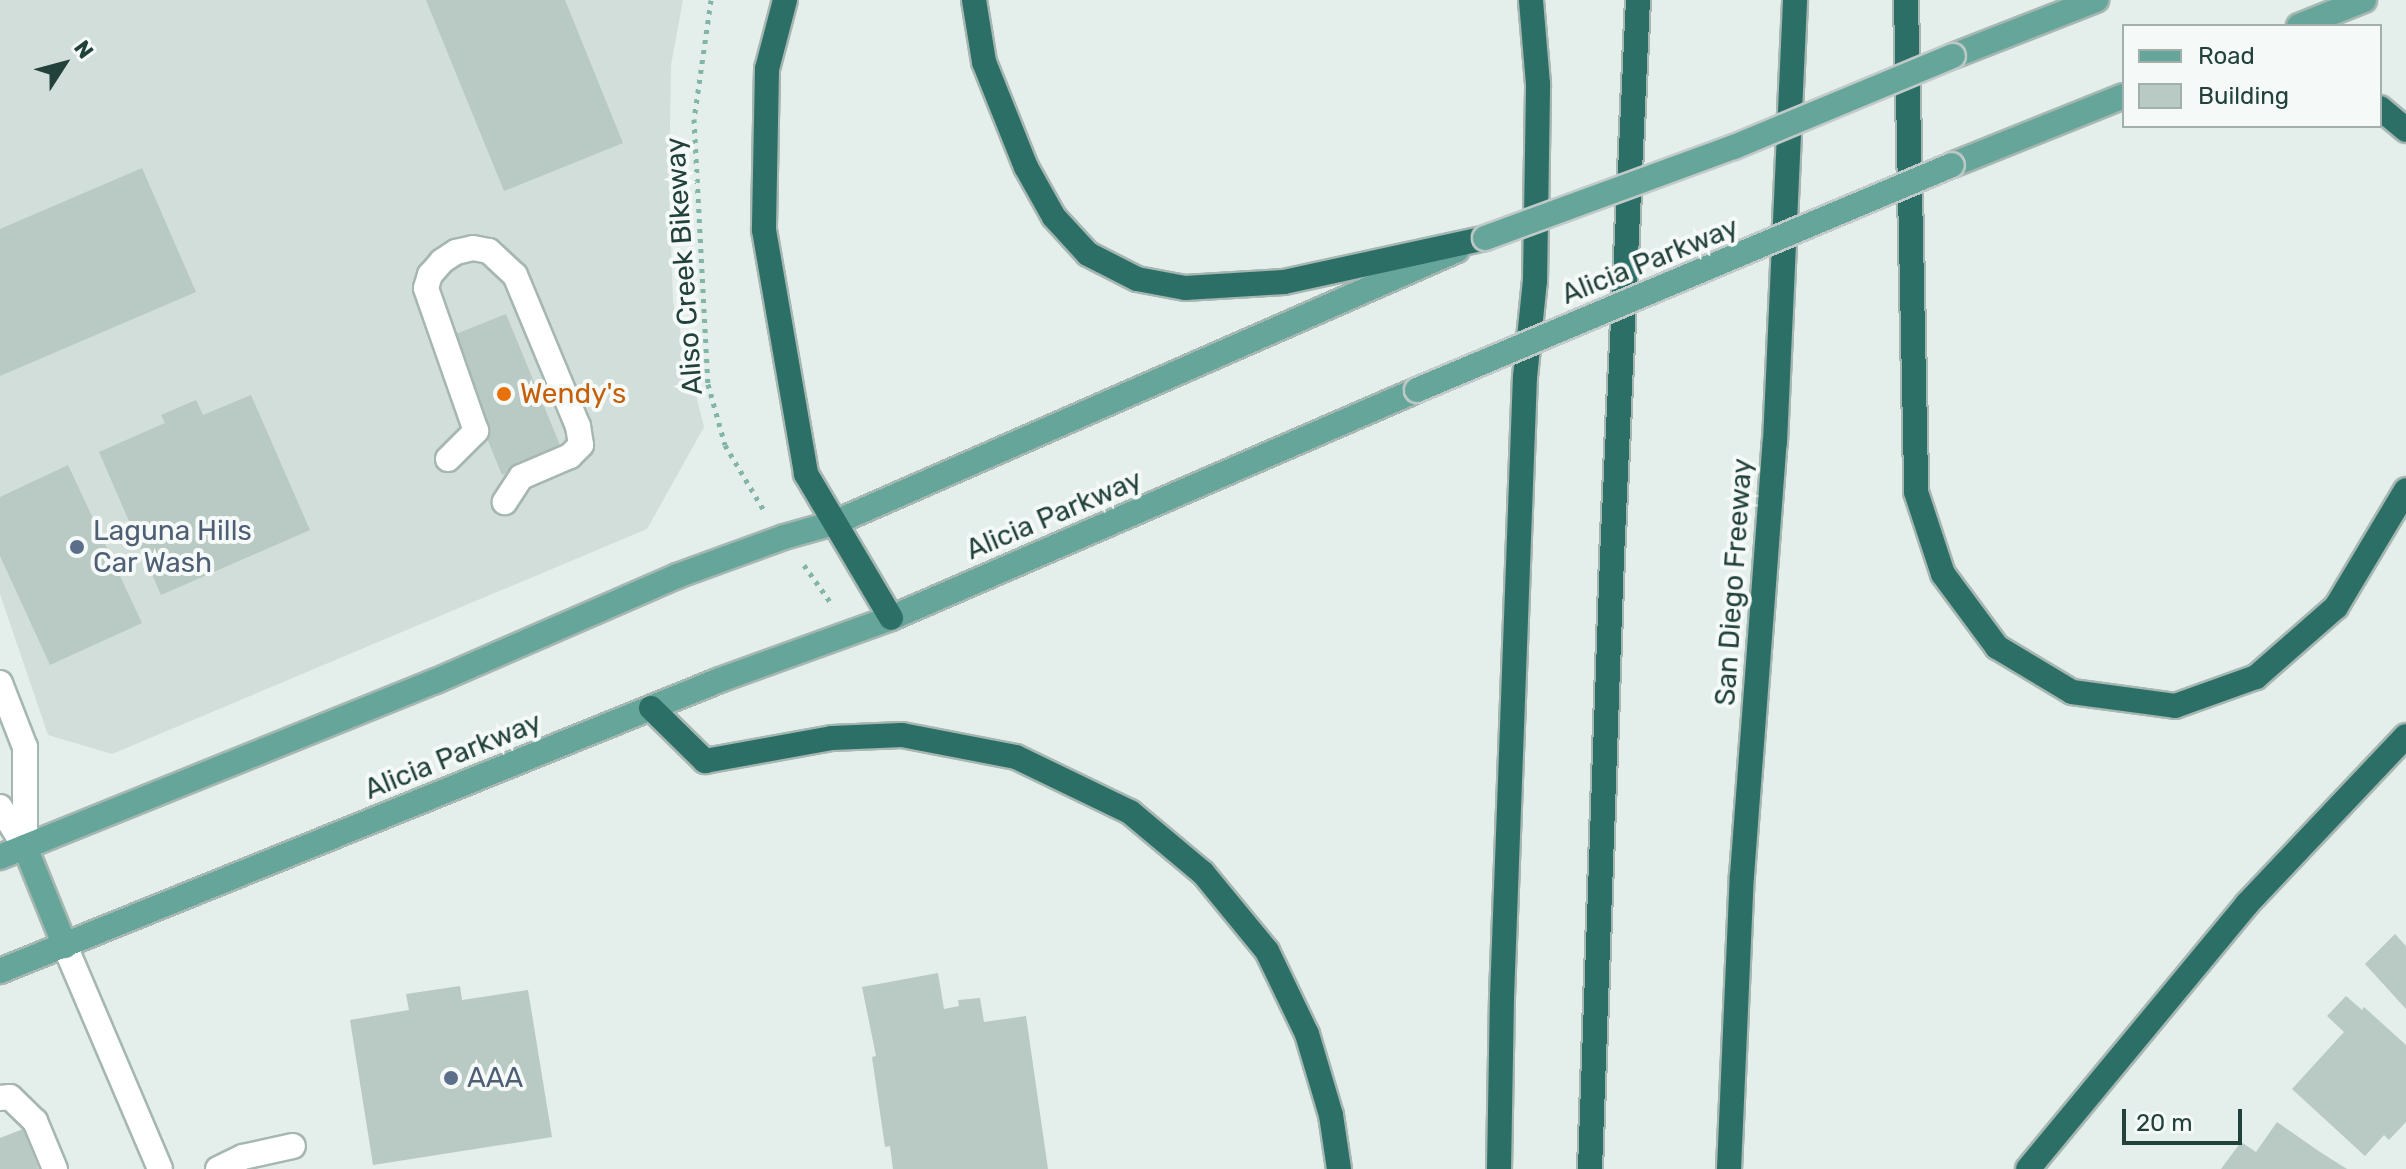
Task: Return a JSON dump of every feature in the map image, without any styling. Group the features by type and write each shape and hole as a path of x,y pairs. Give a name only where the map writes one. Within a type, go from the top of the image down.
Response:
{"highway":[{"path":"785,0 767,69 764,230 806,474 891,618"},
{"path":"974,0 984,62 1026,167 1054,217 1088,254 1137,279 1185,288 1284,282 1485,238"},
{"path":"1499,1169 1502,997 1525,377 1535,281 1538,84 1531,0"},
{"path":"1590,1169 1612,557 1638,0"},
{"name":"San Diego Freeway","path":"1729,1169 1742,876 1775,442 1795,0"},
{"path":"1906,0 1916,492 1943,574 1997,647 2072,692 2175,706 2256,677 2336,607 2406,490"},
{"path":"2382,110 2406,130"},
{"path":"651,708 705,761 832,738 869,735 924,738 1016,757 1130,812 1203,873 1267,951 1307,1034 1331,1115 1339,1169"},
{"path":"2028,1169 2247,904 2406,736"}],"main road":[{"path":"0,857 436,681 677,576 784,537 834,523 1485,238 1734,147 2096,0"},
{"path":"2304,24 2364,0"},
{"name":"Alicia Parkway","path":"0,971 651,708 891,618 1417,390 2122,97"},
{"path":"25,847 65,946"}],"street":[{"path":"448,459 476,431 426,288 430,275 442,261 473,248 489,251 515,275 580,436 581,445 570,456 521,477 505,502"},
{"path":"0,683 25,747 25,847"},
{"path":"0,807 25,847"},
{"path":"65,946 160,1169"},
{"path":"0,1098 10,1097 35,1121 55,1169"},
{"path":"218,1169 243,1157 293,1146"}],"path":[{"name":"Aliso Creek Bikeway","path":"711,0 694,119 708,384 725,445 753,496 852,633"}],"shaded area":[{"path":"0,0 683,0 671,65 669,184 673,302 704,427 647,529 112,754 48,735 0,594"}],"building":[{"path":"426,0 565,0 623,143 504,191"},
{"path":"142,168 196,292 0,376 0,229"},
{"name":"Wendy's","path":"506,314 562,450 502,475 446,338"},
{"path":"251,395 310,530 161,595 99,452 165,423 161,415 196,400 203,415"},
{"path":"68,465 142,623 50,665 0,556 0,497"},
{"path":"2395,934 2406,946 2406,1009 2365,964"},
{"path":"938,973 944,1009 959,1006 958,1000 980,998 984,1022 1026,1016 1048,1169 893,1169 890,1146 885,1147 872,1057 876,1056 862,987"},
{"name":"AAA","path":"460,986 462,1000 528,990 552,1137 373,1165 350,1020 409,1010 406,994"},
{"path":"2346,996 2362,1010 2364,1007 2406,1045 2406,1122 2389,1140 2384,1135 2365,1156 2292,1089 2344,1032 2327,1016"},
{"path":"2277,1122 2347,1169 2221,1169 2241,1142 2256,1152"},
{"path":"23,1129 39,1169 0,1169 0,1138"}],"place":[{"name":"Wendy's","path":"504,394"},
{"name":"Laguna Hills Car Wash","path":"77,547"},
{"name":"AAA","path":"451,1078"}]}
